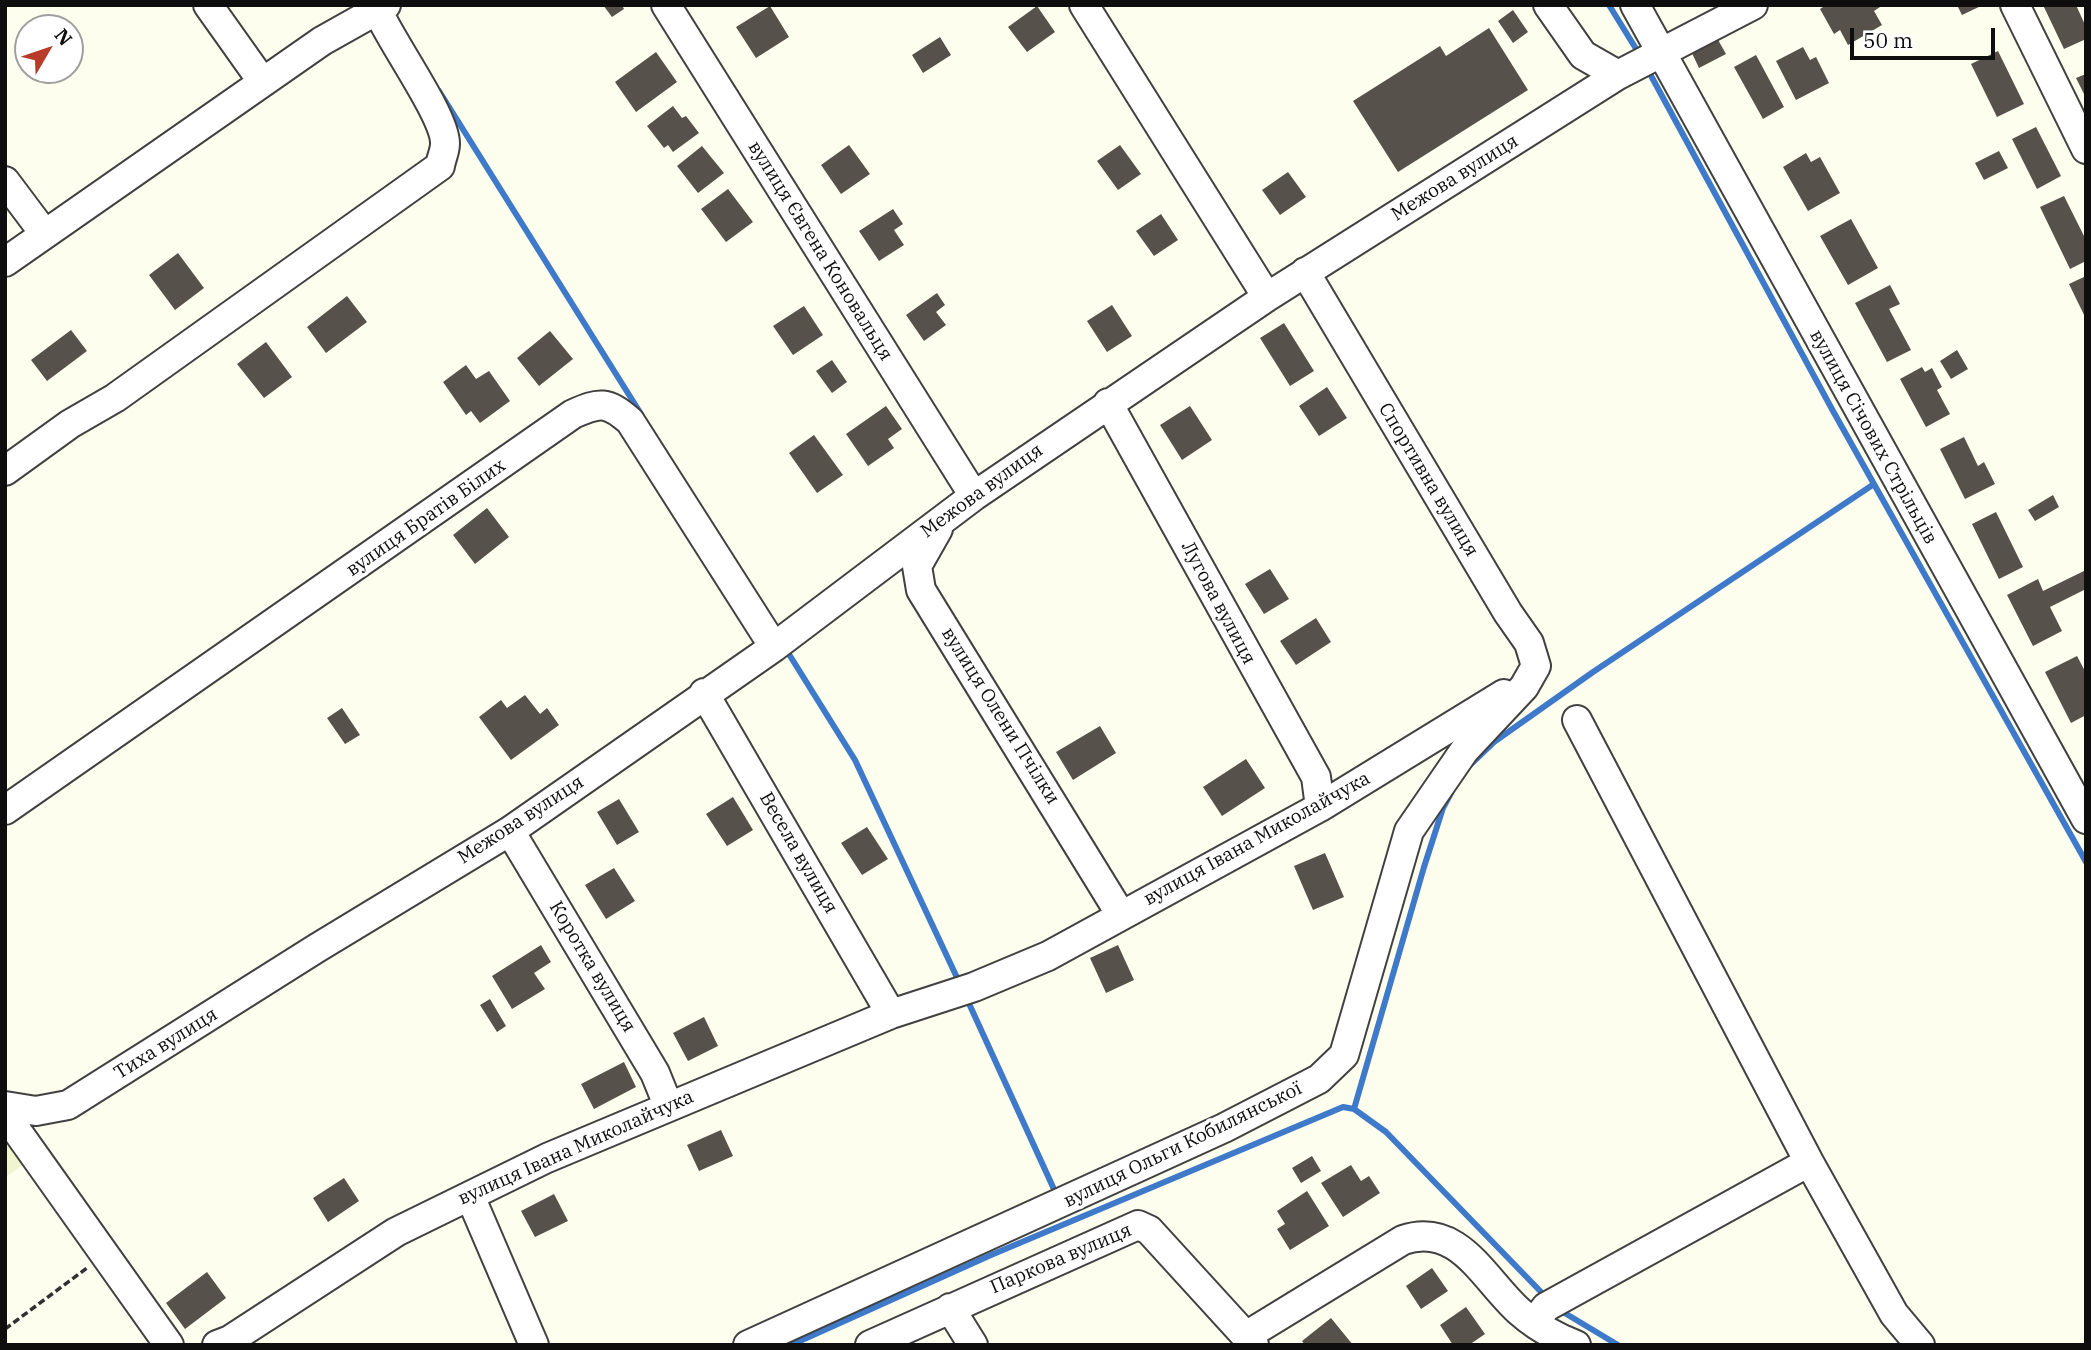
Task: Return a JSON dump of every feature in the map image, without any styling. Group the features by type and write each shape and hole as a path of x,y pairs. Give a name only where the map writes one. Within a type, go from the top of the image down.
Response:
{"street":[{"path":"208,5 262,81"},
{"name":"вулиця Євгена Коновальця","path":"666,5 974,496"},
{"path":"1084,5 1266,297"},
{"path":"1548,5 1583,55 1618,75"},
{"name":"вулиця Січових Стрільців","path":"1635,5 2086,819"},
{"name":"Межова вулиця","path":"317,948 510,831 704,693 774,647 947,515 1266,297 1618,75 1753,5"},
{"path":"2015,5 2086,149"},
{"path":"5,262 44,233 72,218 262,81 322,41 382,8 387,33 436,116 445,143 440,166 409,191 115,398 70,424 5,471"},
{"path":"5,181 44,233"},
{"name":"Спортивна вулиця","path":"1306,272 1508,613 1530,643 1536,666 1528,681"},
{"name":"Лугова вулиця","path":"1108,403 1316,777 1320,807"},
{"name":"вулиця Братів Білих","path":"5,810 573,414 595,404 614,407 630,421 774,647"},
{"name":"вулиця Олени Пчілки","path":"947,515 917,566 921,590 1121,915"},
{"name":"вулиця Івана Миколайчука","path":"217,1345 230,1340 396,1232 470,1196 668,1105 891,1014 965,990 1048,957 1320,807 1528,681"},
{"name":"вулиця Ольги Кобилянської","path":"748,1345 1212,1134 1319,1079 1344,1055 1409,831 1464,751 1528,681"},
{"name":"Весела вулиця","path":"704,693 891,1014"},
{"path":"1577,720 1809,1162 1894,1314 1920,1345"},
{"name":"Коротка вулиця","path":"510,831 655,1073 668,1105"},
{"name":"Тиха вулиця","path":"5,1105 36,1111 68,1105 317,948"},
{"path":"5,1114 169,1345"},
{"path":"1534,1323 1546,1307 1809,1162"},
{"path":"470,1196 534,1345"},
{"name":"Паркова вулиця","path":"870,1345 1138,1225 1149,1230 1250,1340"},
{"path":"1250,1340 1403,1240 1430,1235 1456,1244 1534,1323 1576,1345"},
{"path":"950,1308 973,1345"}],"path":[{"path":"5,1329 73,1282 104,1252"}],"green space":[{"path":"5,1141 23,1165 5,1177"}],"building":[{"path":"603,5 622,5 624,9 612,17"},
{"path":"1826,5 1883,5 1874,11 1882,25 1848,45 1840,30 1834,34 1820,9"},
{"path":"1957,5 1983,5 1962,15"},
{"path":"2043,5 2076,5 2086,27 2086,39 2064,49"},
{"path":"770,6 789,37 756,58 736,27"},
{"path":"1037,6 1055,32 1027,52 1008,27"},
{"path":"1513,10 1528,32 1513,43 1498,21"},
{"path":"1489,28 1528,90 1398,172 1353,101 1440,46 1446,56"},
{"path":"940,37 951,55 923,73 912,55"},
{"path":"1717,38 1726,54 1699,68 1691,51"},
{"path":"1803,47 1810,60 1816,57 1829,83 1796,100 1776,61"},
{"path":"1998,51 2024,104 1997,117 1971,64"},
{"path":"656,52 677,82 636,112 615,82"},
{"path":"1756,55 1784,107 1763,119 1734,67"},
{"path":"2086,74 2086,98 2076,78"},
{"path":"673,106 682,118 686,116 699,133 673,152 668,145 664,148 647,126"},
{"path":"2036,127 2061,176 2037,189 2012,139"},
{"path":"849,145 870,174 841,194 821,165"},
{"path":"1120,145 1141,174 1118,190 1097,161"},
{"path":"702,146 724,173 698,193 677,166"},
{"path":"1999,151 2008,168 1984,180 1975,163"},
{"path":"1806,153 1811,162 1820,157 1840,193 1808,211 1783,167"},
{"path":"1288,172 1306,197 1280,215 1262,190"},
{"path":"728,189 753,222 726,242 701,209"},
{"path":"2064,196 2086,240 2086,261 2070,269 2040,207"},
{"path":"893,209 903,224 894,230 904,245 879,261 859,231"},
{"path":"1161,214 1178,240 1154,256 1136,231"},
{"path":"1851,219 1878,268 1848,285 1820,236"},
{"path":"178,253 204,288 175,310 149,275"},
{"path":"2086,276 2086,319 2069,284"},
{"path":"1890,285 1900,304 1889,309 1911,350 1887,362 1855,303"},
{"path":"937,293 945,305 936,312 946,325 924,341 906,315"},
{"path":"347,296 367,322 326,353 307,327"},
{"path":"1112,305 1132,336 1107,352 1087,321"},
{"path":"804,306 823,335 793,355 773,326"},
{"path":"1284,323 1314,371 1290,386 1260,338"},
{"path":"71,330 87,351 47,381 31,360"},
{"path":"550,331 573,359 539,386 517,358"},
{"path":"266,342 292,377 264,398 237,364"},
{"path":"1957,350 1968,369 1951,379 1940,361"},
{"path":"832,360 847,382 832,393 816,371"},
{"path":"466,365 476,379 489,371 510,401 480,423 471,411 466,415 443,382"},
{"path":"1922,367 1925,372 1932,368 1942,387 1937,390 1950,414 1926,427 1900,379"},
{"path":"1327,387 1347,418 1319,436 1299,406"},
{"path":"886,406 902,429 888,439 894,448 868,466 846,434"},
{"path":"1190,406 1212,440 1182,460 1160,425"},
{"path":"814,435 843,475 817,493 789,453"},
{"path":"1964,437 1978,466 1984,462 1995,484 1965,499 1940,449"},
{"path":"2053,495 2059,507 2035,521 2028,510"},
{"path":"487,508 509,537 475,564 453,535"},
{"path":"1996,512 2023,567 1999,579 1972,524"},
{"path":"1270,569 1289,599 1264,614 1245,584"},
{"path":"2086,570 2086,589 2050,607 2062,631 2033,646 2007,595 2038,579 2043,591"},
{"path":"1316,618 1331,642 1296,665 1280,641"},
{"path":"2077,656 2086,673 2086,715 2071,723 2045,672"},
{"path":"525,695 540,714 547,708 559,725 511,760 479,717 501,700 507,708"},
{"path":"342,708 360,735 345,744 327,718"},
{"path":"1100,726 1116,753 1073,780 1056,752"},
{"path":"1246,759 1265,788 1222,816 1203,787"},
{"path":"733,797 753,830 727,846 706,814"},
{"path":"619,799 639,832 617,845 597,812"},
{"path":"867,827 888,859 862,875 841,843"},
{"path":"1325,853 1344,897 1313,910 1294,866"},
{"path":"614,868 635,901 606,919 585,885"},
{"path":"541,945 551,962 534,973 545,989 512,1009 492,976"},
{"path":"1118,945 1134,980 1106,993 1090,958"},
{"path":"490,999 506,1026 497,1032 480,1005"},
{"path":"704,1017 718,1046 688,1061 673,1033"},
{"path":"624,1062 636,1087 594,1109 581,1084"},
{"path":"721,1130 733,1156 699,1171 687,1145"},
{"path":"1312,1156 1321,1171 1301,1183 1292,1168"},
{"path":"1351,1165 1361,1181 1369,1176 1380,1193 1343,1217 1321,1183"},
{"path":"344,1178 359,1201 328,1222 313,1198"},
{"path":"1307,1191 1329,1226 1290,1250 1277,1229 1285,1224 1277,1211"},
{"path":"554,1194 568,1221 535,1237 521,1211"},
{"path":"1432,1268 1448,1291 1421,1309 1406,1286"},
{"path":"207,1272 226,1298 185,1329 166,1303"},
{"path":"1466,1307 1485,1334 1469,1345 1453,1345 1440,1325"},
{"path":"1331,1318 1353,1345 1305,1345 1302,1341"}],"waterway":[{"path":"1609,5 1638,52"},
{"path":"1649,72 1833,411 2086,862"},
{"path":"439,91 641,414"},
{"path":"1471,764 1494,742 1593,672 1874,484"},
{"path":"787,651 855,760 960,984"},
{"path":"1354,1109 1424,867 1443,808 1451,793"},
{"path":"966,997 1058,1198"},
{"path":"791,1345 991,1255 1343,1107 1354,1109 1386,1132 1544,1295"},
{"path":"1563,1312 1618,1345"}]}
